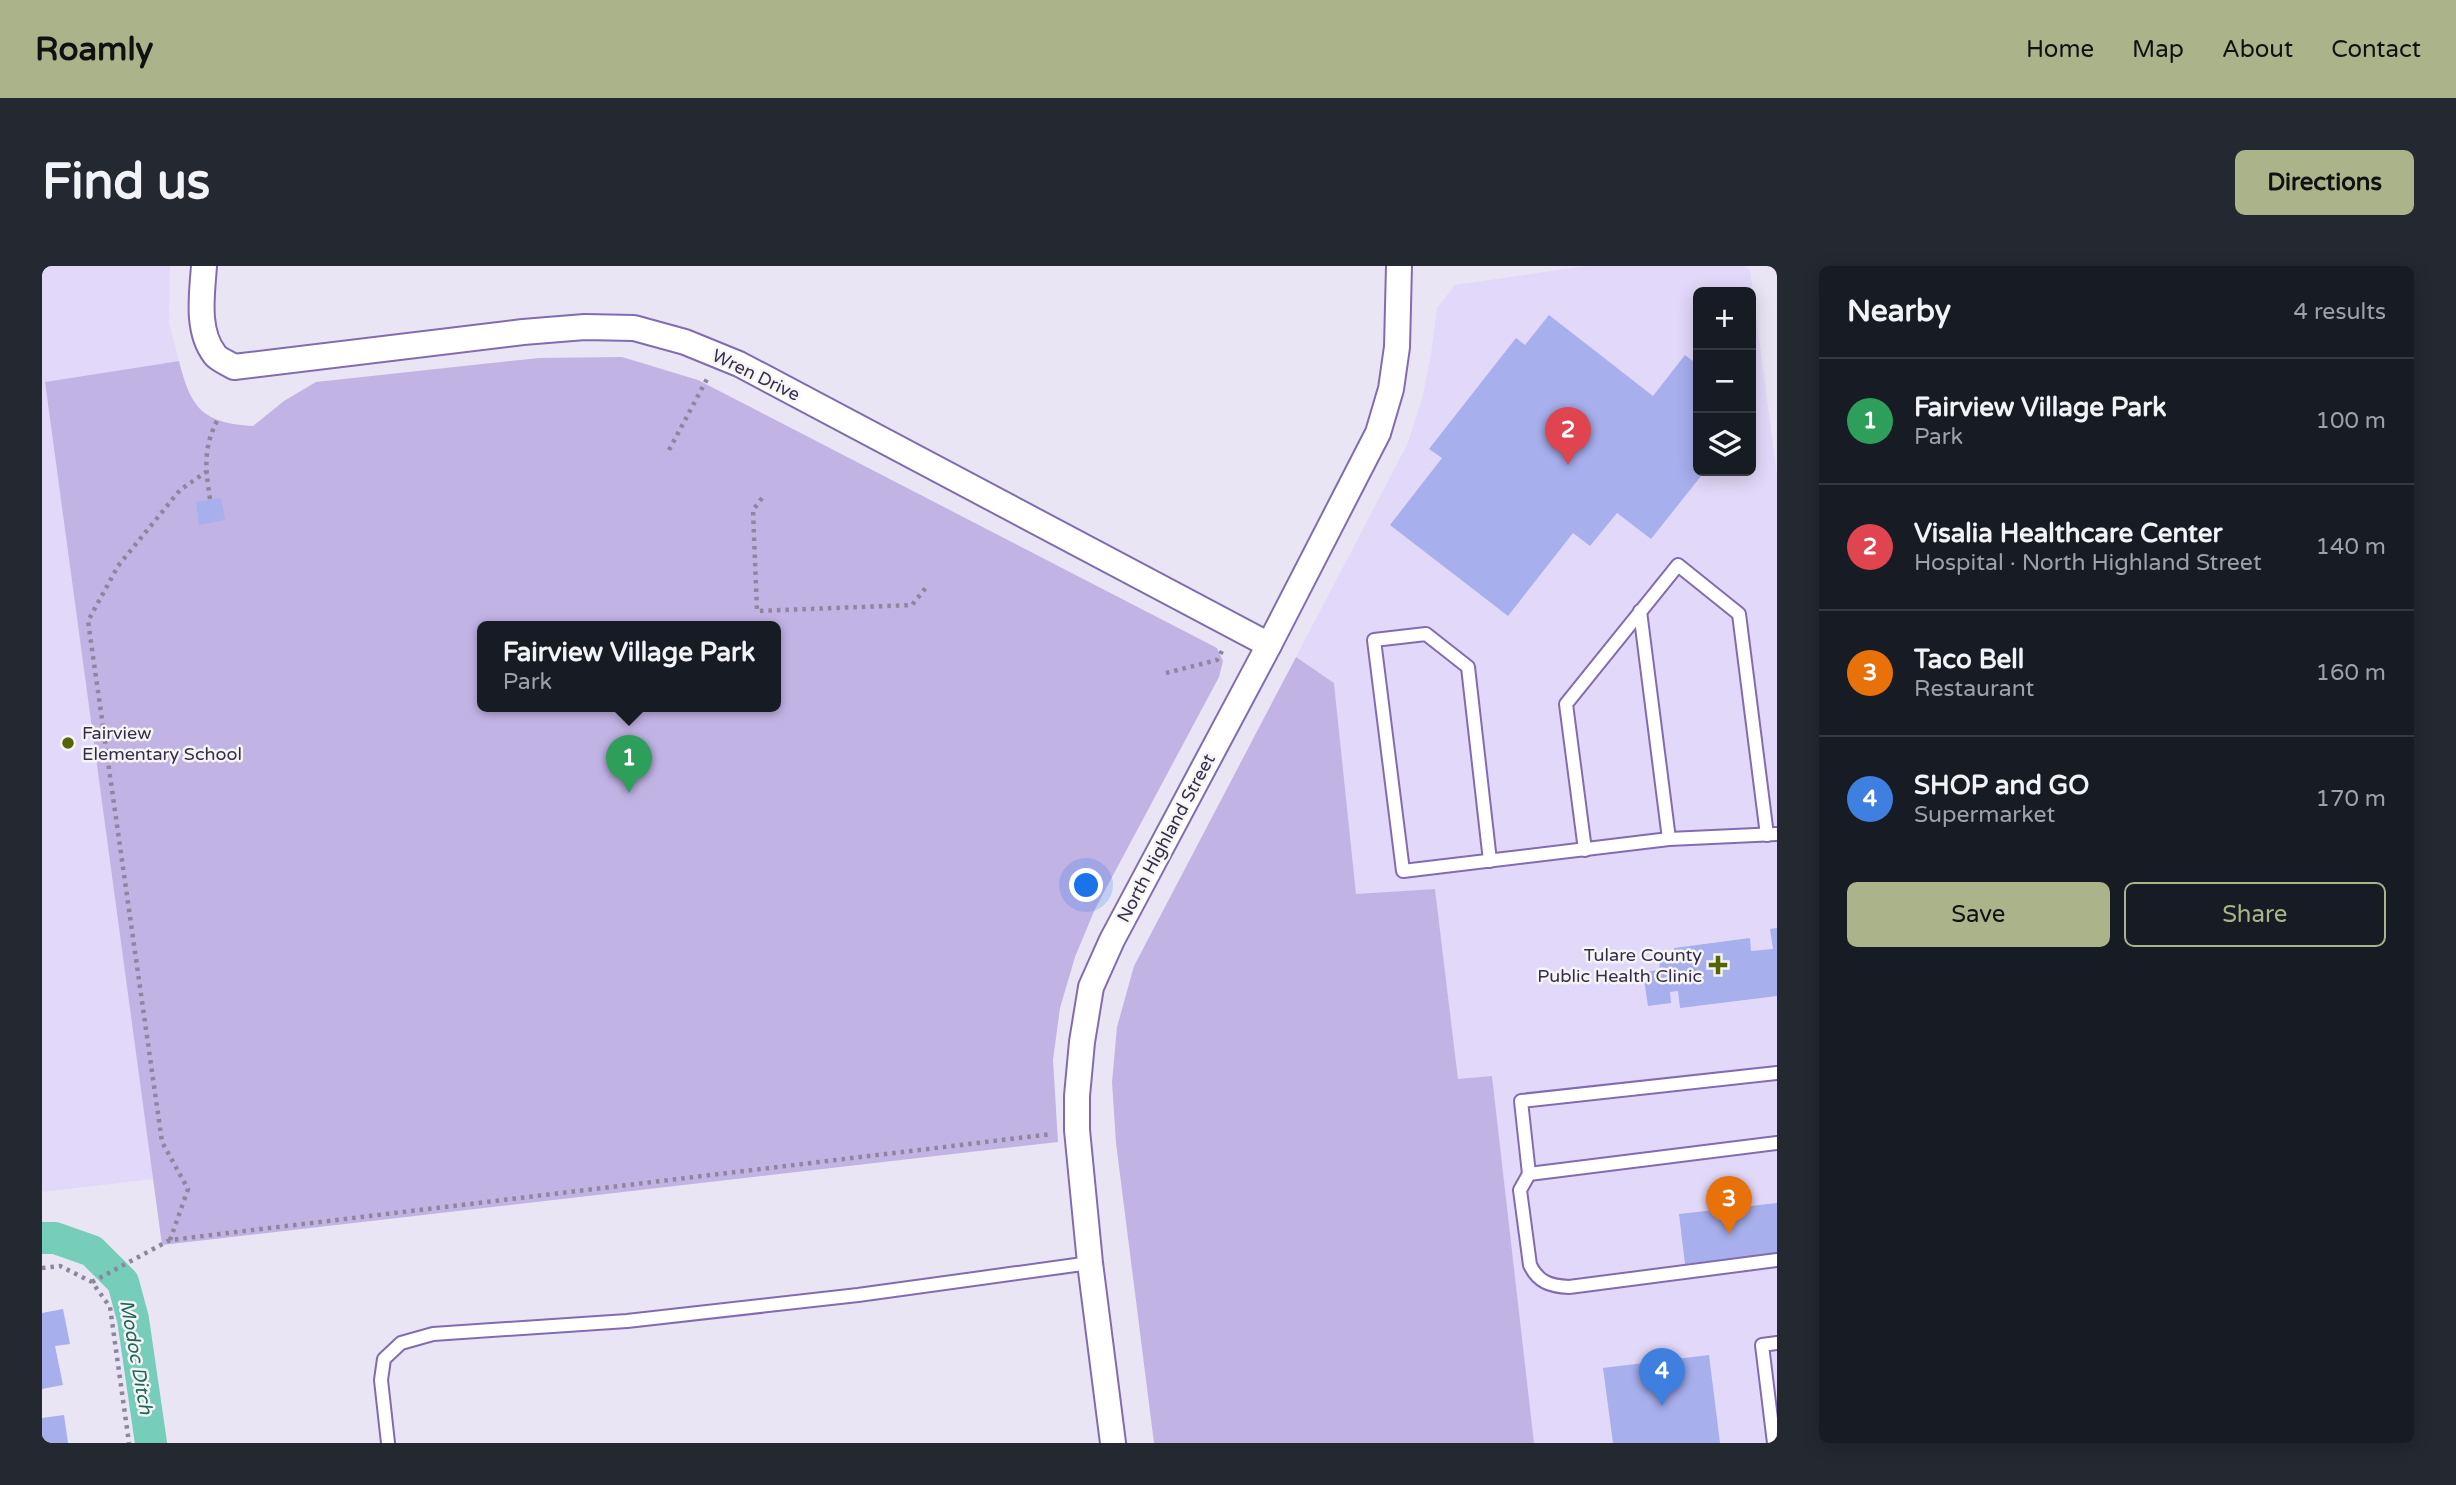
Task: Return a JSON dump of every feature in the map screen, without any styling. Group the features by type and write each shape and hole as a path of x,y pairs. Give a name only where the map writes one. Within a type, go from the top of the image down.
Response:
{"street":[{"name":"Wren Drive","path":"204,266 204,334 216,356 234,367 584,327 634,328 685,342 788,390 1269,645"},
{"name":"North Highland Street","path":"1113,1443 1090,1263 1077,1130 1082,1042 1091,987 1112,940 1378,433 1391,389 1397,347 1399,266"}],"lane":[{"path":"1490,860 1468,667 1426,634 1374,640 1403,871 1585,850 1669,839 1772,835 1739,614 1678,565 1566,704 1585,850"},
{"path":"1640,611 1669,839"},
{"path":"1777,1073 1521,1101 1529,1174 1520,1190 1530,1265 1535,1275 1550,1286 1569,1287 1777,1260"},
{"path":"1529,1174 1777,1143"},
{"path":"388,1443 381,1380 384,1359 401,1343 433,1335 641,1320 858,1296 1090,1263"},
{"path":"1774,1443 1762,1345 1777,1343"}],"path":[{"path":"670,450 719,356"},
{"path":"210,499 206,451 211,432 219,417"},
{"path":"170,1240 188,1189 162,1142 88,621 118,566 180,489 206,472"},
{"path":"762,498 753,510 757,611 912,605 928,586"},
{"path":"1166,673 1217,660 1236,628"},
{"path":"92,1282 170,1240 1077,1130"},
{"path":"42,1268 60,1266 92,1282 110,1307 130,1443"}],"shaded area":[{"name":"Fairview Elementary School","path":"42,266 170,266 169,323 179,361 45,382 153,1179 42,1192"},
{"path":"1586,266 1745,266 1750,270 1752,287 1693,287 1693,476 1756,476 1756,316 1777,475 1777,1443 1534,1443 1492,1076 1458,1080 1435,889 1356,895 1334,683 1296,657 1408,443 1422,399 1437,308 1455,285"},
{"path":"622,357 698,380 1217,648 1223,661 1219,677 1095,909 1075,957 1060,1008 1053,1060 1058,1142 162,1245 45,382 179,361 189,391 202,410 222,421 253,426 284,401 316,382 539,358"},
{"path":"1296,657 1334,683 1356,894 1435,889 1458,1079 1492,1076 1534,1443 1154,1443 1116,1143 1112,1082 1117,1027 1134,966"}],"building":[{"path":"1549,315 1653,396 1685,355 1693,361 1693,476 1701,476 1651,539 1617,513 1590,546 1573,533 1508,616 1390,525 1442,458 1429,449 1516,338 1525,345"},
{"path":"221,498 225,520 199,525 196,502"},
{"name":"Tulare County Public Health Clinic","path":"1777,928 1777,996 1680,1008 1678,991 1670,992 1671,1003 1648,1006 1643,972 1660,970 1659,959 1675,957 1674,948 1750,938 1751,951 1773,949 1770,929"},
{"path":"1777,1203 1777,1253 1685,1264 1679,1214"},
{"path":"63,1309 70,1344 55,1346 63,1385 42,1389 42,1313"},
{"path":"1709,1355 1720,1443 1613,1443 1603,1368"},
{"path":"64,1415 68,1443 42,1443 42,1418"}],"waterway":[{"name":"Modoc Ditch","path":"42,1238 55,1238 92,1251 123,1282 133,1319 151,1443"}],"place":[{"name":"Visalia Healthcare Center","path":"1568,465"},
{"name":"Fairview Elementary School","path":"68,743"},
{"name":"Fairview Village Park","path":"629,793"},
{"name":"Tulare County Public Health Clinic","path":"1718,965"},
{"name":"Taco Bell","path":"1729,1234"},
{"name":"SHOP and GO","path":"1662,1406"}]}
